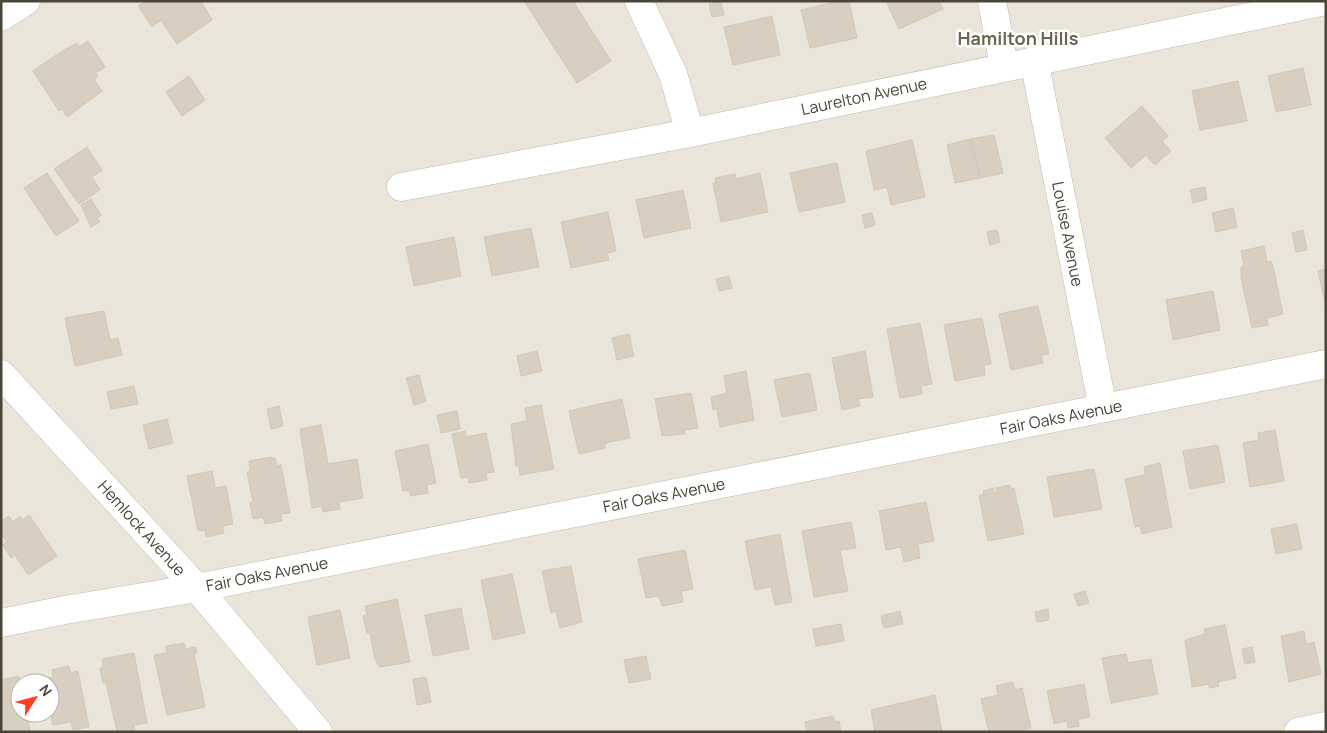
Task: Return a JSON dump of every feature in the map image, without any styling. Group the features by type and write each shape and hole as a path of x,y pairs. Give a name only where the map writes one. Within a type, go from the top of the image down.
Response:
{"street":[{"path":"1,17 26,1"},
{"path":"639,1 673,74 690,133"},
{"path":"992,1 1004,66"},
{"name":"Laurelton Avenue","path":"401,187 690,133 1004,66 1326,1"},
{"name":"Louise Avenue","path":"1034,60 1103,408"},
{"name":"Fair Oaks Avenue","path":"1,623 65,610 197,588 1326,364"},
{"name":"Hemlock Avenue","path":"1,374 197,588 318,732"},
{"path":"1298,732 1326,726"}],"shaded area":[{"path":"1,1 1326,1 1326,732 1,732"}],"building":[{"path":"146,1 201,1 212,20 177,44 161,20 152,27 138,6"},
{"path":"524,1 573,1 611,61 577,83"},
{"path":"839,1 849,1 857,38 810,48 801,10"},
{"path":"886,1 939,1 943,9 899,29"},
{"path":"721,2 724,15 712,17 709,4"},
{"path":"772,16 780,55 733,65 724,27"},
{"path":"88,41 105,67 96,73 98,76 94,79 102,91 67,117 62,109 59,111 33,71 77,43 79,47"},
{"path":"1303,68 1311,105 1276,112 1268,76"},
{"path":"189,76 205,100 182,116 166,92"},
{"path":"1238,81 1247,121 1200,130 1192,91"},
{"path":"1142,106 1168,136 1162,141 1171,151 1155,165 1146,155 1131,168 1105,138"},
{"path":"994,135 1003,173 980,178 970,139"},
{"path":"970,139 980,178 955,183 947,145"},
{"path":"912,140 925,197 891,205 887,187 874,190 866,151"},
{"path":"87,147 102,170 92,177 100,190 79,204 54,169"},
{"path":"837,163 845,202 799,212 790,173"},
{"path":"47,173 79,221 56,236 24,188"},
{"path":"760,173 768,212 721,222 713,183 716,183 715,178 735,174 736,179"},
{"path":"1205,187 1207,199 1193,203 1190,190"},
{"path":"683,190 691,228 644,238 636,200"},
{"path":"91,199 101,215 97,218 100,222 91,227 81,205"},
{"path":"1233,208 1237,227 1216,232 1212,213"},
{"path":"608,212 616,251 607,253 609,260 571,268 561,222"},
{"path":"872,213 875,225 865,228 862,215"},
{"path":"531,228 539,267 492,276 484,237"},
{"path":"997,230 1000,242 990,245 987,232"},
{"path":"1303,230 1307,250 1296,252 1292,233"},
{"path":"454,237 461,276 414,286 406,247"},
{"path":"1264,246 1267,262 1271,261 1274,271 1283,314 1267,318 1268,325 1252,328 1241,278 1241,267 1244,266 1241,251"},
{"path":"1326,269 1326,307 1318,271"},
{"path":"729,276 732,288 719,291 716,279"},
{"path":"1213,291 1220,330 1173,340 1166,300"},
{"path":"1038,306 1049,354 1041,355 1043,363 1011,370 999,314"},
{"path":"104,311 110,340 118,338 122,355 75,366 65,318"},
{"path":"982,318 991,364 984,365 985,375 955,381 944,325"},
{"path":"920,323 932,384 921,386 922,394 900,398 887,329"},
{"path":"629,334 634,356 617,360 612,338"},
{"path":"537,351 542,371 521,376 517,356"},
{"path":"865,351 873,397 858,399 860,406 842,410 832,358"},
{"path":"746,371 754,420 720,427 717,409 713,410 711,397 727,393 724,376"},
{"path":"810,373 817,410 782,417 774,380"},
{"path":"419,375 426,401 414,405 406,378"},
{"path":"134,386 138,404 111,409 107,392"},
{"path":"691,393 698,428 684,430 685,434 662,436 655,399"},
{"path":"622,399 630,438 605,443 605,448 579,454 569,411"},
{"path":"541,405 554,469 520,475 519,465 516,466 511,424 527,421 525,408"},
{"path":"279,406 283,426 271,429 267,409"},
{"path":"457,411 460,429 441,433 437,415"},
{"path":"167,419 173,443 149,449 143,425"},
{"path":"321,425 328,464 357,459 363,498 339,502 340,509 323,512 322,506 312,508 300,429"},
{"path":"1275,430 1284,481 1250,487 1243,443 1259,440 1258,433"},
{"path":"465,431 466,437 486,433 494,472 486,473 487,480 469,483 468,477 461,478 452,434"},
{"path":"428,444 436,483 427,485 428,493 411,496 409,490 403,491 395,451"},
{"path":"1218,445 1225,482 1190,489 1183,451"},
{"path":"272,457 272,459 275,458 277,466 281,465 290,513 281,514 282,521 265,524 263,517 253,519 250,503 253,502 247,472 250,471 249,461"},
{"path":"1160,463 1172,527 1142,534 1140,526 1135,527 1125,479 1145,475 1144,467"},
{"path":"1094,469 1102,509 1054,517 1047,477"},
{"path":"212,471 215,488 226,486 233,524 222,526 224,533 206,537 205,530 198,531 187,476"},
{"path":"1010,485 1011,489 1014,488 1024,534 988,541 979,496 984,494 983,491 993,488 994,493 997,492 996,488"},
{"path":"926,502 934,541 918,544 920,558 904,562 901,547 886,550 879,511"},
{"path":"29,515 57,556 28,575 15,555 11,558 3,545 7,542 1,534 1,521 9,516 13,522 20,516 23,520"},
{"path":"851,522 856,548 840,550 848,591 814,597 802,531"},
{"path":"1297,524 1302,549 1276,554 1271,529"},
{"path":"780,534 792,602 775,605 771,587 755,590 745,541"},
{"path":"685,550 693,589 681,591 683,602 662,606 659,596 646,598 638,559"},
{"path":"571,566 582,622 560,628 556,611 551,613 542,571"},
{"path":"512,574 525,633 493,640 481,580"},
{"path":"1085,591 1089,603 1078,606 1074,594"},
{"path":"397,599 410,662 380,667 375,659 370,633 367,633 363,616 367,615 365,606"},
{"path":"461,608 469,649 433,656 425,615"},
{"path":"1048,609 1049,620 1037,622 1035,612"},
{"path":"340,610 350,658 317,665 308,617"},
{"path":"900,611 903,624 884,628 881,616"},
{"path":"841,624 844,641 816,646 813,629"},
{"path":"1225,625 1236,678 1218,682 1219,686 1210,688 1209,684 1192,687 1185,640 1205,634 1204,629"},
{"path":"1304,631 1306,644 1314,642 1321,674 1289,682 1281,636"},
{"path":"184,643 186,649 195,647 197,653 194,654 205,707 167,715 154,655 167,653 166,646"},
{"path":"1252,647 1255,662 1245,664 1242,649"},
{"path":"134,653 147,723 134,725 135,732 117,732 106,682 103,683 100,668 103,668 102,659"},
{"path":"1126,654 1128,663 1151,659 1158,694 1111,703 1102,658"},
{"path":"646,656 651,679 629,683 624,660"},
{"path":"69,666 71,673 78,671 89,727 73,730 71,722 53,725 53,723 60,723 60,673 52,673 52,670"},
{"path":"426,677 431,702 417,705 413,679"},
{"path":"10,678 10,723 29,723 30,732 1,732 1,680"},
{"path":"1013,682 1015,690 1022,688 1031,728 1014,732 989,732 981,699 998,695 996,686"},
{"path":"1084,684 1090,717 1078,719 1079,726 1068,728 1067,721 1054,724 1047,691"},
{"path":"935,695 942,732 875,732 871,710"},
{"path":"833,716 835,722 839,721 841,732 807,732 805,722"}],"district":[{"name":"Hamilton Hills","path":"1018,38"}]}
